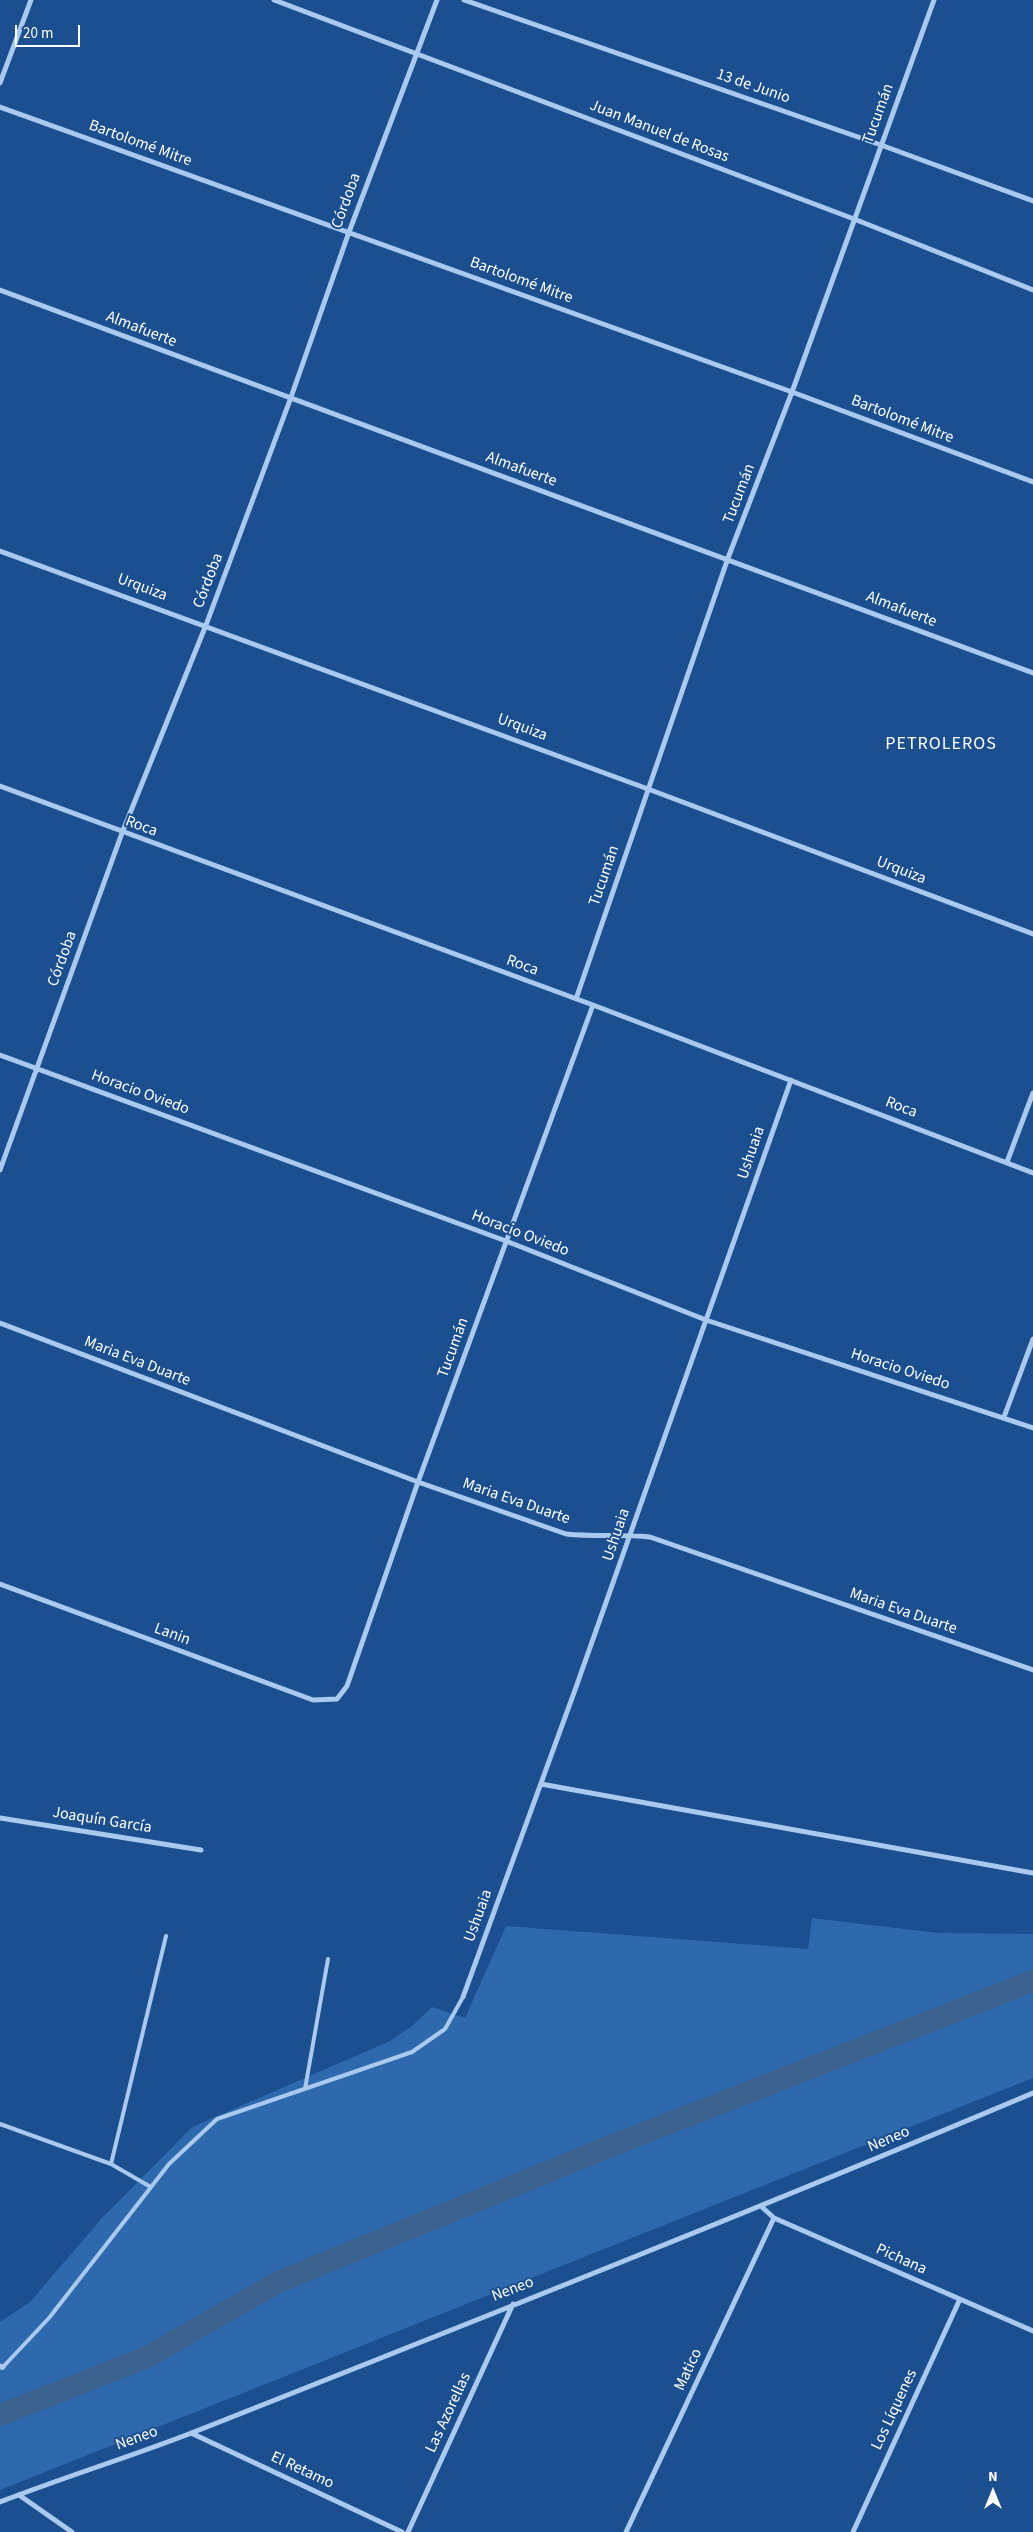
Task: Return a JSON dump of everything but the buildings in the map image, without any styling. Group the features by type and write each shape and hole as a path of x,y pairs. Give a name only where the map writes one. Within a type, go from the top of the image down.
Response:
{"street":[{"path":"0,83 31,0"},
{"name":"Juan Manuel de Rosas","path":"274,0 854,219 1033,290"},
{"name":"Córdoba","path":"0,1170 122,833 206,625 290,400 348,232 415,53 437,0"},
{"name":"13 de Junio","path":"464,0 881,144 1033,201"},
{"name":"Tucumán","path":"576,999 728,558 792,392 934,0"},
{"name":"Bartolomé Mitre","path":"0,107 792,392 1033,482"},
{"name":"Almafuerte","path":"0,290 290,400 728,558 1033,673"},
{"name":"Urquiza","path":"0,551 206,625 1033,934"},
{"name":"Roca","path":"0,786 122,833 593,1005 1033,1173"},
{"name":"Tucumán","path":"337,1699 347,1686 418,1482 593,1005"},
{"name":"Horacio Oviedo","path":"0,1055 506,1241 706,1320 1033,1428"},
{"name":"Ushuaia","path":"463,1997 541,1784 791,1080"},
{"path":"1007,1162 1033,1093"},
{"name":"Maria Eva Duarte","path":"0,1324 418,1482 566,1534 591,1537 630,1535 650,1537 1033,1670"},
{"path":"1004,1417 1033,1339"},
{"name":"Lanin","path":"0,1584 313,1700 337,1699"},
{"path":"541,1784 1033,1873"},
{"name":"Joaquín García","path":"0,1818 201,1850"},
{"name":"Neneo","path":"0,2502 191,2433 762,2207 1033,2093"},
{"name":"Pichana","path":"762,2207 774,2218 1033,2331"},
{"name":"Matico","path":"626,2532 774,2218"},
{"name":"Los Líquenes","path":"853,2532 960,2299"},
{"name":"Las Azorellas","path":"408,2532 513,2304"},
{"name":"El Retamo","path":"191,2433 402,2532"},
{"path":"19,2495 72,2532"}],"lane":[{"path":"111,2164 166,1936"},
{"path":"304,2089 328,1959"},
{"path":"1,2367 50,2318 149,2186 168,2164 217,2119 412,2052 445,2029 463,1997"},
{"path":"0,2124 111,2164 149,2186"}],"shaded area":[{"path":"812,1918 938,1933 1033,1934 1033,2078 0,2490 0,2322 30,2302 101,2219 192,2127 390,2041 412,2026 432,2007 465,2018 506,1926 808,1949"}],"waterway":[{"path":"0,2415 147,2357 278,2282 616,2144 1033,1981"}],"district":[{"name":"PETROLEROS","path":"941,745"}]}
